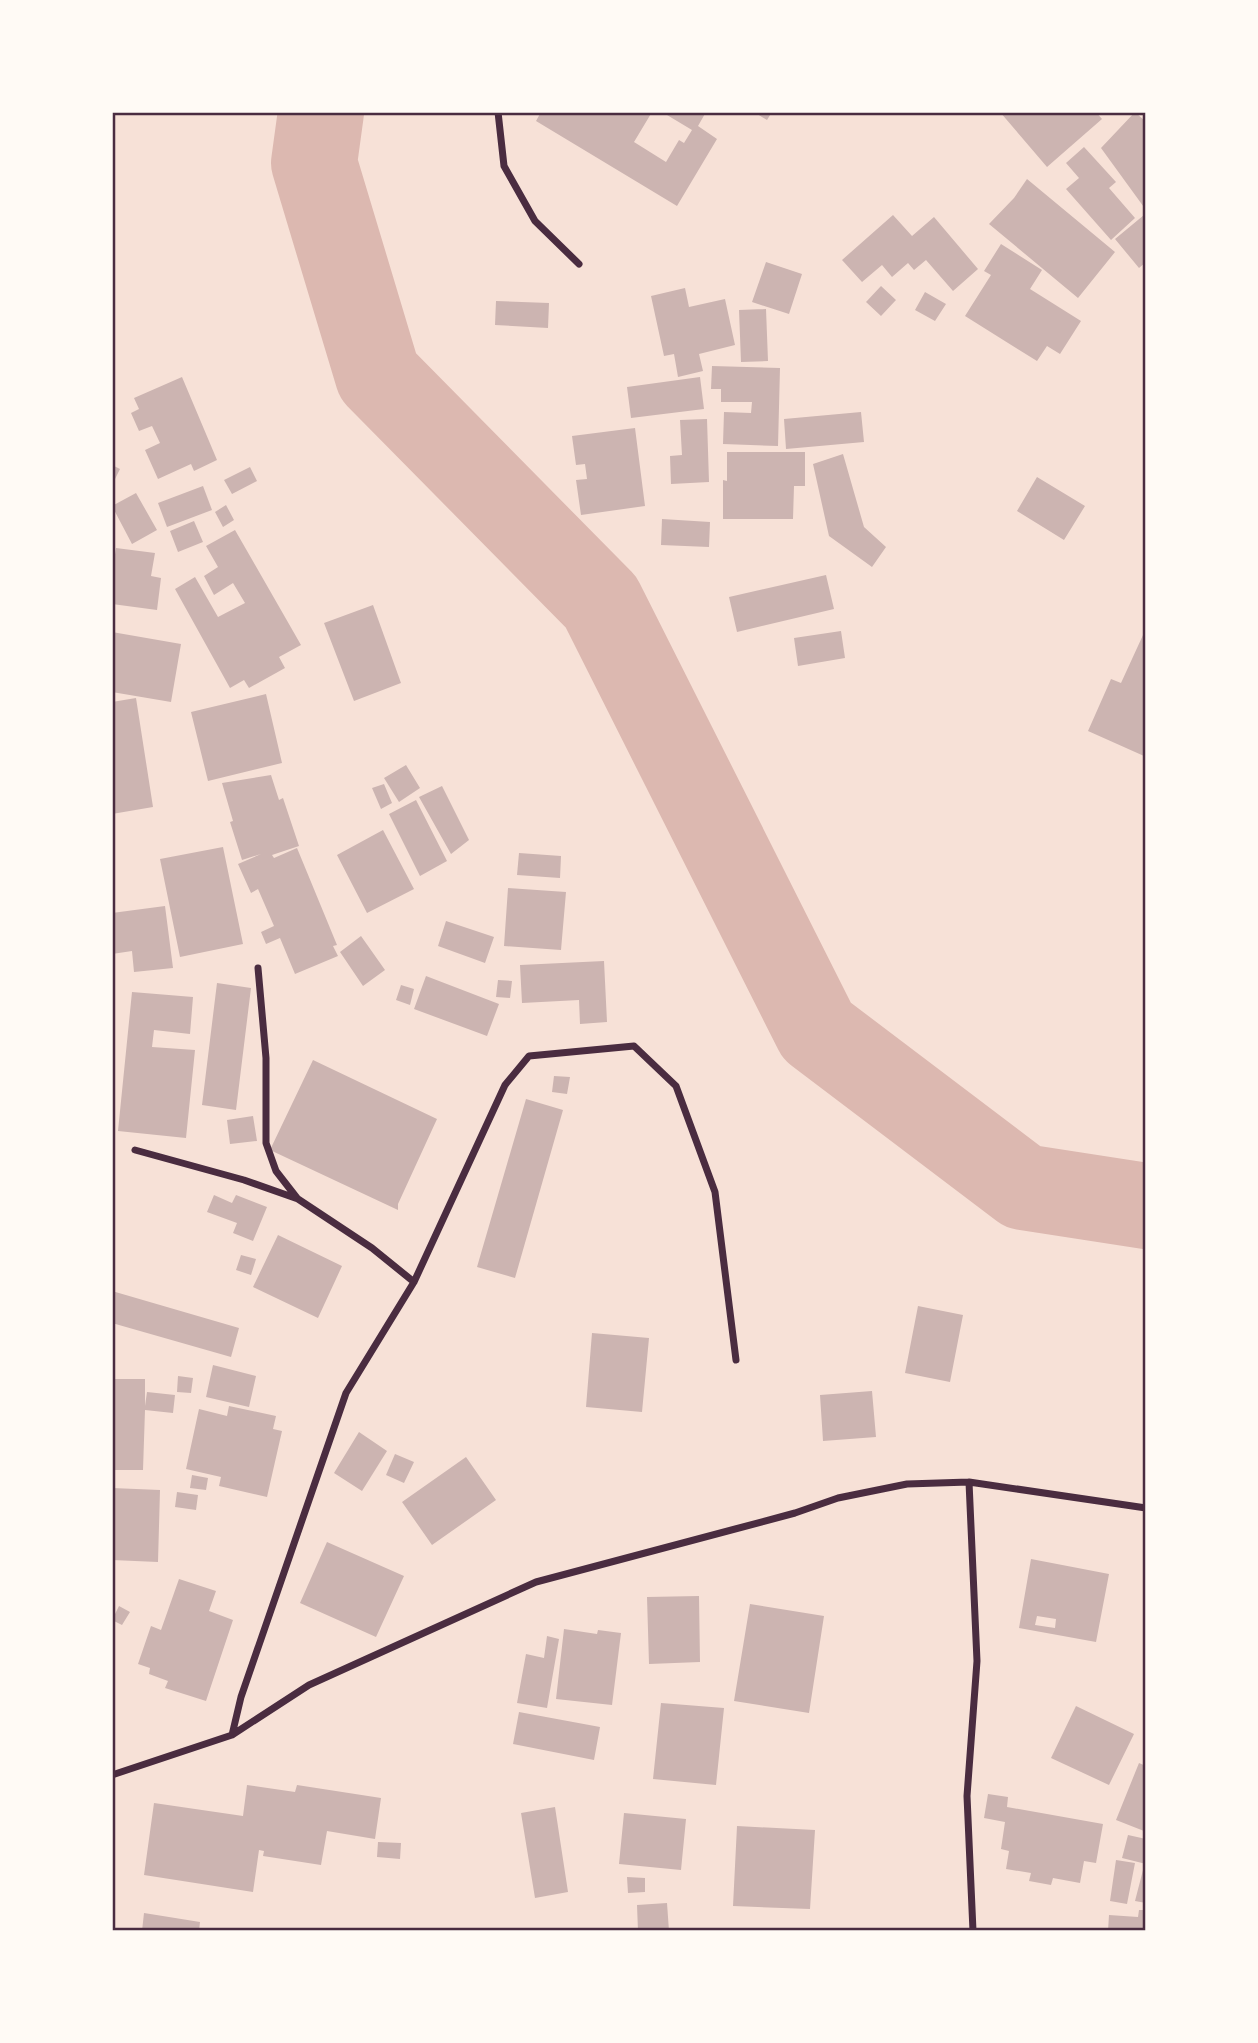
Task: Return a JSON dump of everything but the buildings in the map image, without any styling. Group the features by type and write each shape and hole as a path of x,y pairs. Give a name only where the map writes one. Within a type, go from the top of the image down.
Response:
{"street":[{"path":"498,112 504,166 535,221 579,264"},
{"path":"258,968 266,1058 266,1143 276,1171 298,1199"},
{"path":"232,1735 241,1697 346,1393 414,1282 505,1084 529,1056 634,1046 676,1086 715,1192 736,1360"},
{"path":"135,1150 244,1180 298,1199 372,1248 414,1282"},
{"path":"969,1482 976,1661 967,1796 973,1931"},
{"path":"112,1775 232,1735 309,1685 536,1582 795,1513 838,1497 907,1483 969,1482 1146,1508"}],"waterway":[{"path":"321,112 314,163 378,376 601,602 817,1031 1023,1187 1146,1206"}]}
